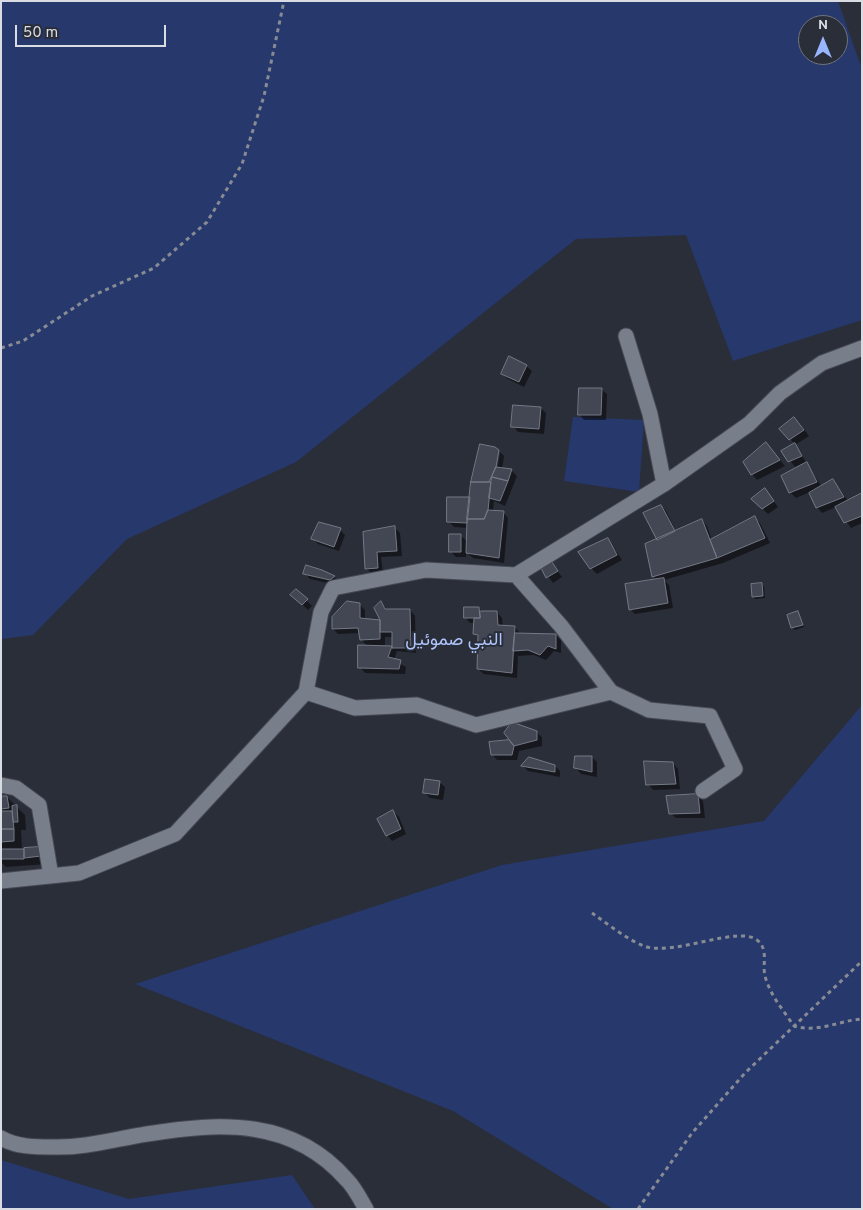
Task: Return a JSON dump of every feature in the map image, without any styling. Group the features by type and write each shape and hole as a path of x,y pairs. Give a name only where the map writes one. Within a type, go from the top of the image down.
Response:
{"street":[{"path":"626,336 650,414 664,484"},
{"path":"1,881 78,873 175,834 306,692 321,612 332,588 426,570 516,575 664,484 749,424 780,393 822,363 862,348"},
{"path":"516,575 561,626 611,692 649,710 710,716 735,769 703,791"},
{"path":"306,692 355,708 417,705 476,725 611,692"},
{"path":"1,784 16,788 39,805 51,876"},
{"path":"1,1138 8,1142 36,1147 68,1147 187,1128 221,1125 252,1127 276,1133 326,1159 348,1181 366,1209"}],"path":[{"path":"1,348 23,341 92,296 154,268 207,222 242,164 264,96 284,1"},
{"path":"592,914 645,946 677,947 733,936 748,936 757,940 762,946 764,974 768,987 794,1026 806,1029 819,1029 860,1019"},
{"path":"638,1209 692,1133 745,1073 862,961"}],"shaded area":[{"path":"1,1 838,1 843,15 798,15 798,65 848,65 848,29 862,69 862,320 733,361 686,235 576,239 296,462 127,539 33,635 1,639"},
{"path":"573,417 644,420 639,492 564,481"},
{"path":"862,705 862,1209 613,1209 453,1111 135,984 502,865 764,821"},
{"path":"1,1160 129,1199 292,1175 315,1209 1,1209"}],"building":[{"path":"509,356 527,365 519,382 501,374"},
{"path":"579,388 602,388 601,415 578,415"},
{"path":"513,405 541,407 539,429 511,427"},
{"path":"794,417 804,430 789,440 779,429"},
{"path":"766,442 780,460 751,475 743,462"},
{"path":"795,443 802,456 788,462 781,451"},
{"path":"480,444 495,447 499,450 496,467 489,482 471,482"},
{"path":"807,462 817,482 789,493 781,476"},
{"path":"496,467 512,469 508,481 492,477"},
{"path":"492,477 508,481 500,501 489,498"},
{"path":"833,479 844,497 816,508 809,493"},
{"path":"471,482 491,482 488,510 484,519 467,519"},
{"path":"765,488 774,501 762,509 751,499"},
{"path":"862,493 862,516 844,523 835,507"},
{"path":"447,497 470,497 467,523 447,522"},
{"path":"661,505 675,531 657,540 643,513"},
{"path":"488,510 504,511 499,558 466,553 467,519 484,519"},
{"path":"755,516 765,538 717,558 710,540"},
{"path":"702,519 717,558 652,577 645,544"},
{"path":"319,522 341,528 334,547 311,539"},
{"path":"395,526 397,551 377,552 378,568 365,569 363,532"},
{"path":"449,534 461,534 461,552 449,552"},
{"path":"608,538 617,555 590,569 578,552"},
{"path":"552,562 558,571 546,578 541,568"},
{"path":"306,565 335,576 330,580 303,574"},
{"path":"664,578 668,603 629,610 625,584"},
{"path":"762,583 763,596 752,597 751,584"},
{"path":"296,589 308,599 302,605 290,595"},
{"path":"347,601 360,603 360,618 380,620 380,639 360,640 358,628 332,629 332,617"},
{"path":"381,601 385,609 410,609 411,648 392,648 392,632 380,632 380,620 374,608"},
{"path":"464,607 479,607 480,618 464,618"},
{"path":"480,611 497,611 498,625 515,626 512,673 477,669 478,635 473,634 474,618 480,618"},
{"path":"798,611 803,625 791,628 787,615"},
{"path":"515,633 556,634 556,649 548,646 540,655 528,650 513,651"},
{"path":"358,645 392,646 388,657 401,660 399,669 358,668"},
{"path":"512,722 537,731 537,740 514,746 504,733"},
{"path":"509,740 514,746 512,755 491,755 489,742"},
{"path":"575,756 592,756 592,772 574,768"},
{"path":"529,757 555,765 555,772 521,766"},
{"path":"644,761 673,762 676,784 646,785"},
{"path":"425,779 440,781 438,795 423,793"},
{"path":"698,794 700,813 669,814 666,796"},
{"path":"1,796 7,796 9,808 1,809"},
{"path":"17,805 18,822 13,822 12,806"},
{"path":"393,810 401,829 386,836 377,819"},
{"path":"1,811 12,811 14,829 1,829"},
{"path":"1,829 14,829 14,841 1,842"},
{"path":"39,847 41,856 24,858 24,848"},
{"path":"1,849 24,849 24,859 1,859"}],"district":[{"name":"النبي صموئيل","path":"454,641"}]}
